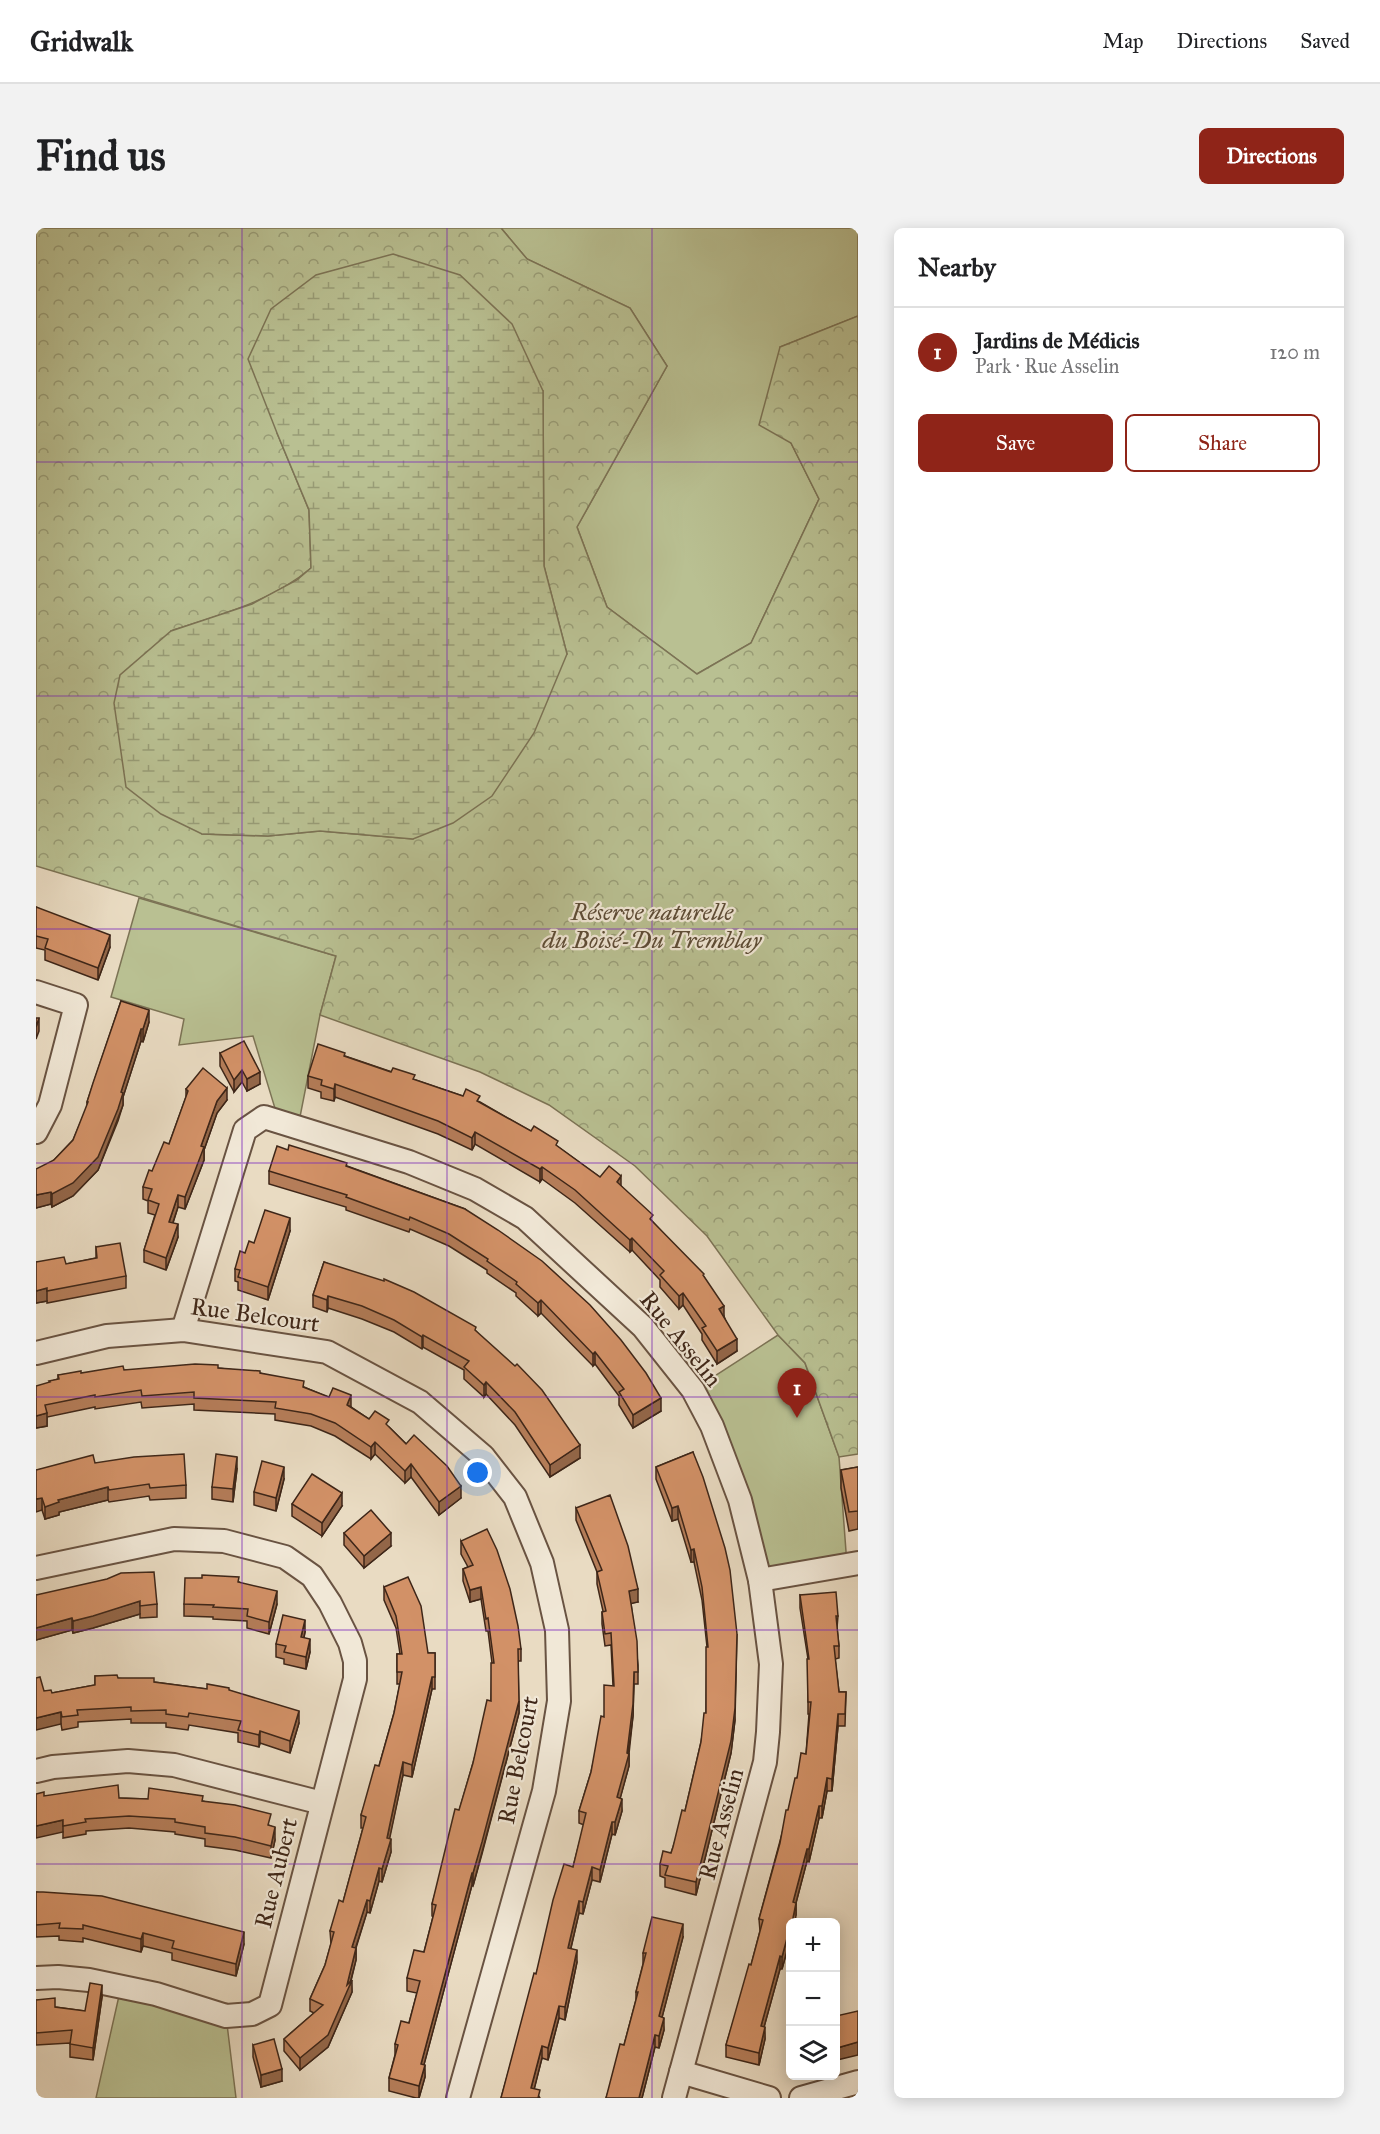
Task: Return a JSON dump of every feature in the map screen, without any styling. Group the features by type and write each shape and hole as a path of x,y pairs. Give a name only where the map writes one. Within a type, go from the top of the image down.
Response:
{"street":[{"path":"36,992 76,1005 50,1106 36,1132"},
{"name":"Rue Asselin","path":"183,1330 245,1130 264,1117 409,1162 475,1189 525,1218 643,1327 693,1390 712,1426 740,1500 759,1580 771,1664 765,1762 674,2098"},
{"name":"Rue Belcourt","path":"36,1353 106,1336 183,1330 327,1352 420,1402 483,1456 515,1497 542,1563 557,1630 560,1701 544,1791 458,2098"},
{"path":"36,1568 174,1539 224,1541 285,1557 312,1576 330,1603 350,1643 355,1661 355,1679 322,1803"},
{"path":"759,1580 858,1563"},
{"name":"Rue Aubert","path":"36,1771 53,1767 128,1761 174,1765 322,1803 270,2005 252,2014 226,2016 156,1994 89,1980 58,1977 36,1978"},
{"path":"681,2072 769,2098"},
{"path":"801,2098 858,2082"}],"green space":[{"name":"Réserve naturelle du Boisé-Du Tremblay","path":"36,228 501,228 527,259 630,308 667,366 577,527 607,607 697,674 751,643 819,499 791,443 759,425 780,347 858,316 858,1454 839,1457 805,1363 778,1335 707,1236 635,1166 549,1105 480,1072 320,1015 336,956 36,866","holes":["543,391 544,566 567,654 413,839 320,831 268,836 202,834 171,631 262,599 311,568 309,510 277,433"]},
{"path":"501,228 858,228 858,316 780,347 791,443 819,499 751,643 697,674 607,607 577,527 667,366 630,308 527,259"},
{"path":"393,254 460,275 512,324 543,391 544,566 567,654 534,733 492,796 453,823 413,839 320,831 268,836 202,834 161,814 126,787 114,703 120,675 171,631 252,604 297,580 311,568 309,510 248,359 271,309 316,275"},
{"path":"139,898 336,956 320,1015 299,1122 277,1115 253,1036 179,1045 184,1019 111,997"},
{"path":"778,1335 805,1363 839,1457 847,1565 760,1580 693,1390"},
{"path":"121,1987 226,2016 236,2098 96,2098"}],"building":[{"path":"36,907 110,935 98,968 45,948 48,939 36,936"},
{"path":"121,1001 149,1010 121,1092 123,1093 118,1109 98,1157 73,1183 52,1194 51,1192 36,1195 36,1169 54,1160 73,1140"},
{"path":"244,1041 260,1072 247,1079 242,1070 234,1080 220,1053"},
{"path":"318,1044 345,1053 344,1056 391,1072 393,1068 415,1075 413,1079 463,1096 466,1089 480,1096 477,1101 531,1131 534,1126 558,1141 556,1145 600,1177 609,1166 621,1176 617,1182 653,1215 650,1219 704,1274 724,1306 719,1309 737,1339 717,1351 702,1328 706,1326 683,1293 679,1296 660,1275 664,1271 632,1238 630,1240 575,1190 542,1167 540,1169 475,1132 472,1138 438,1121 335,1084 334,1089 321,1085 322,1080 308,1076"},
{"path":"203,1068 227,1088 217,1101 201,1146 204,1147 185,1197 178,1195 169,1222 178,1224 166,1258 144,1250 159,1204 148,1200 152,1189 143,1187 164,1142 169,1144 188,1091 186,1089"},
{"path":"289,1145 347,1163 346,1166 465,1209 498,1230 542,1261 590,1305 621,1340 646,1373 661,1398 633,1415 619,1392 624,1389 595,1352 593,1354 541,1300 538,1303 516,1284 517,1282 487,1261 488,1259 449,1234 410,1217 409,1220 346,1197 347,1195 269,1171 277,1146 288,1150"},
{"path":"265,1210 290,1218 268,1287 238,1277 240,1270 235,1269 240,1251 245,1253 249,1241 254,1243"},
{"path":"120,1243 126,1276 47,1291 47,1288 36,1291 36,1262 64,1257 66,1264 97,1258 96,1247"},
{"path":"324,1262 384,1281 384,1279 414,1292 476,1327 475,1330 515,1366 517,1364 542,1390 580,1445 550,1465 515,1412 486,1382 484,1385 464,1367 469,1361 394,1320 362,1306 328,1296 327,1300 313,1295"},
{"path":"195,1364 260,1371 260,1373 304,1381 303,1387 329,1397 333,1388 351,1395 347,1405 369,1419 375,1411 389,1420 386,1424 406,1444 414,1435 447,1466 461,1486 439,1502 411,1464 405,1471 375,1442 371,1447 335,1423 311,1414 275,1408 276,1402 194,1398 194,1392 142,1396 141,1390 95,1397 95,1395 45,1405 47,1413 36,1416 36,1386 59,1379 58,1375 123,1366 124,1370"},
{"path":"693,1452 725,1548 730,1570 737,1634 735,1708 731,1741 696,1882 665,1875 668,1866 660,1864 663,1851 671,1853 682,1810 685,1811 701,1742 704,1713 706,1713 706,1647 708,1647 702,1587 694,1549 691,1550 678,1506 672,1508 656,1467"},
{"path":"184,1454 186,1485 150,1488 149,1484 109,1490 108,1487 58,1500 59,1502 45,1507 42,1498 36,1499 36,1470 93,1455 95,1463 134,1457"},
{"path":"216,1454 237,1457 233,1489 212,1487"},
{"path":"262,1461 284,1467 276,1498 254,1492"},
{"path":"858,1467 858,1511 849,1512 841,1470"},
{"path":"312,1474 342,1493 322,1523 292,1504"},
{"path":"610,1495 628,1546 638,1589 629,1591 637,1641 638,1672 634,1672 627,1753 629,1754 617,1797 622,1799 615,1822 612,1822 600,1870 592,1867 583,1902 579,1901 568,1948 577,1950 565,2007 559,2006 548,2048 542,2046 531,2088 540,2090 538,2098 501,2098 564,1864 573,1867 586,1813 579,1811 591,1772 601,1716 604,1717 604,1685 614,1686 611,1633 605,1634 602,1612 606,1611 597,1572 602,1570 576,1508"},
{"path":"371,1510 391,1533 364,1556 344,1533"},
{"path":"487,1529 497,1550 510,1589 518,1626 521,1649 518,1649 519,1701 421,2064 425,2065 419,2086 389,2078 398,2045 395,2044 401,2021 409,2023 420,1981 407,1978 414,1950 424,1952 436,1905 432,1904 455,1809 459,1810 473,1763 487,1700 491,1701 491,1663 494,1663 488,1618 486,1619 481,1587 470,1590 463,1569 473,1565 461,1541"},
{"path":"154,1572 157,1604 140,1606 140,1601 93,1616 73,1621 72,1618 36,1628 36,1595 107,1579 121,1573"},
{"path":"202,1575 239,1577 238,1582 277,1591 269,1622 247,1616 248,1609 184,1604 185,1578 202,1578"},
{"path":"408,1577 421,1606 428,1653 435,1653 435,1677 432,1677 412,1765 403,1762 387,1838 391,1839 382,1869 379,1868 370,1901 367,1900 352,1947 356,1948 347,1985 352,1980 328,2035 300,2058 284,2039 323,2005 310,1999 325,1965 334,1932 330,1931 339,1900 343,1902 366,1817 361,1815 375,1765 379,1766 394,1713 402,1672 397,1672 397,1654 402,1654 396,1616 384,1587"},
{"path":"836,1592 839,1646 834,1646 839,1692 846,1692 845,1714 838,1714 832,1779 827,1778 822,1806 819,1806 793,1902 796,1903 793,1918 786,1918 786,1942 761,2026 765,2027 759,2053 726,2045 763,1920 759,1919 780,1843 786,1810 788,1810 795,1778 797,1778 801,1753 806,1754 811,1702 808,1702 807,1659 809,1659 800,1595"},
{"path":"283,1615 305,1620 301,1637 310,1639 306,1657 284,1652 286,1646 276,1644"},
{"path":"117,1675 118,1678 154,1678 154,1682 207,1689 207,1684 229,1688 229,1690 299,1711 290,1741 260,1731 259,1735 238,1730 241,1721 189,1713 188,1717 166,1714 166,1710 131,1711 131,1707 77,1710 78,1715 62,1717 61,1712 36,1718 36,1678 40,1677 44,1691 51,1690 52,1693 95,1685 95,1676"},
{"path":"118,1785 119,1798 148,1799 149,1788 203,1796 202,1801 235,1805 271,1814 268,1825 275,1827 271,1846 235,1837 205,1833 205,1827 175,1822 175,1819 129,1816 85,1819 86,1822 63,1826 63,1820 36,1826 36,1794 44,1792 44,1796"},
{"path":"36,1892 102,1896 244,1932 236,1964 172,1948 174,1941 143,1933 141,1939 83,1925 83,1929 59,1928 60,1923 36,1925"},
{"path":"652,1917 683,1924 659,2016 664,2018 659,2036 655,2035 639,2098 606,2098 620,2044 624,2045 638,1992 636,1992 646,1953 643,1953"},
{"path":"90,1983 102,1985 93,2048 70,2044 72,2030 36,2033 36,2000 55,1998 55,2007 85,2011"},
{"path":"858,2011 858,2042 840,2047 840,2015"},
{"path":"274,2039 282,2069 261,2075 253,2045"}],"place":[{"name":"Jardins de Médicis","path":"797,1418"}]}
